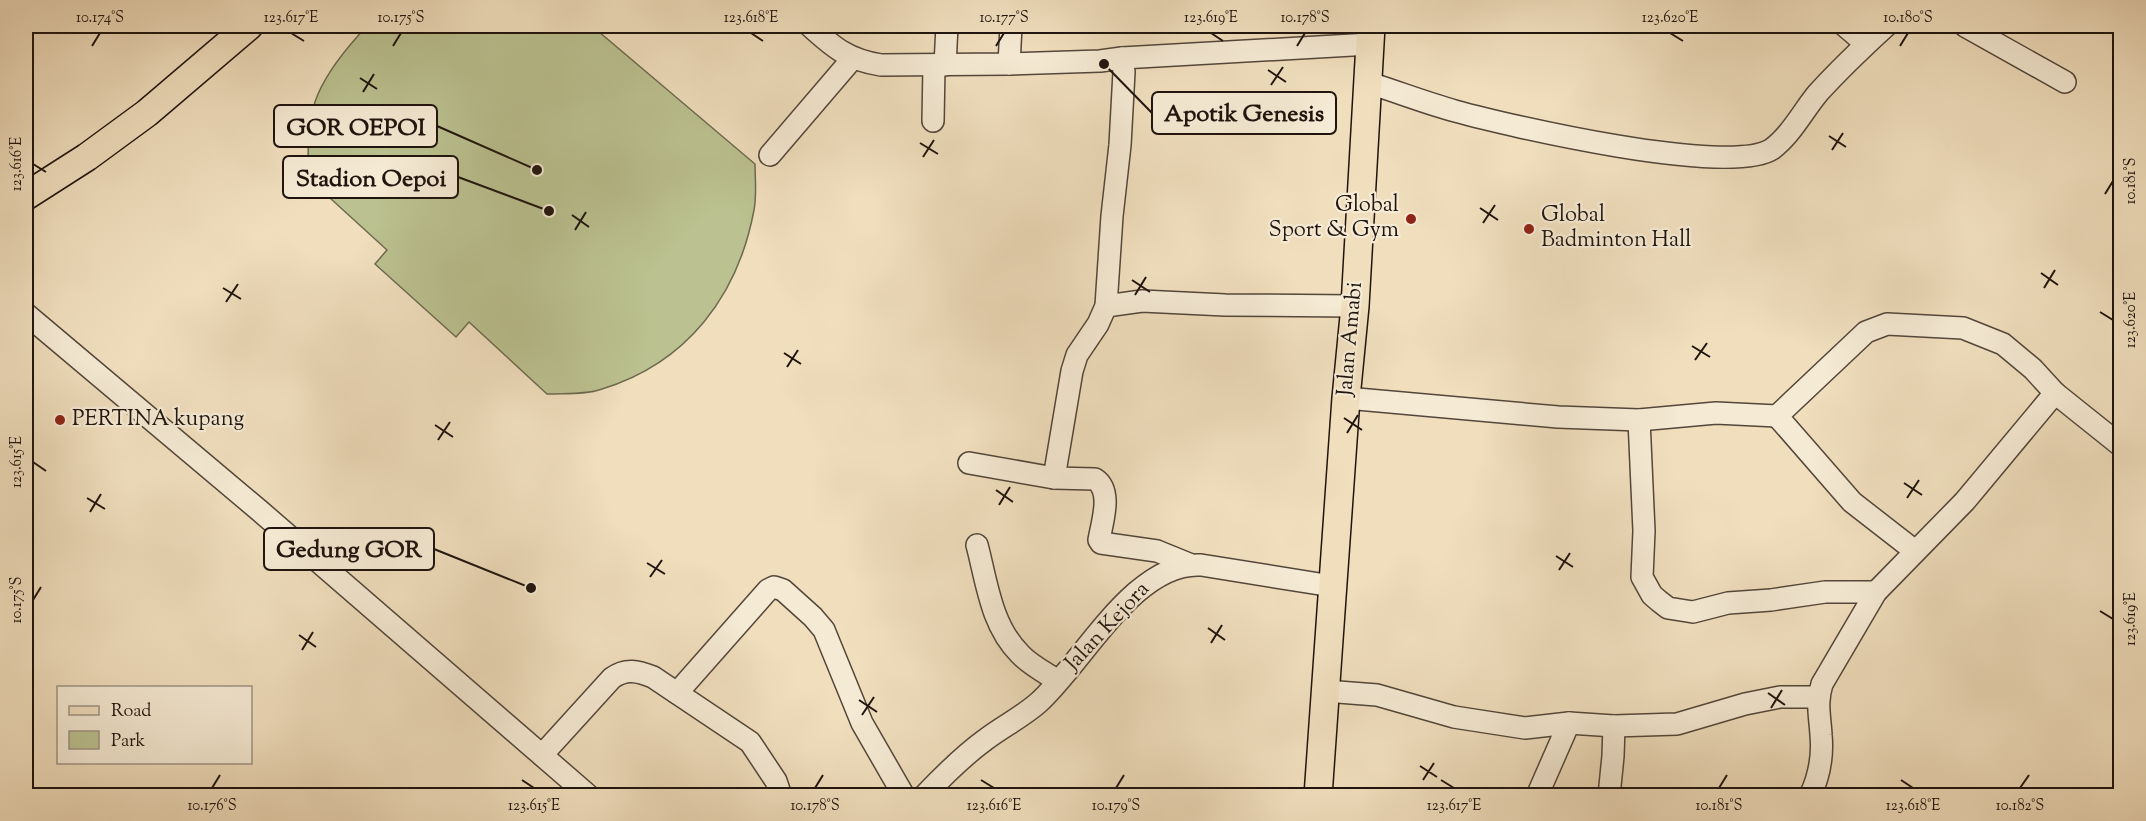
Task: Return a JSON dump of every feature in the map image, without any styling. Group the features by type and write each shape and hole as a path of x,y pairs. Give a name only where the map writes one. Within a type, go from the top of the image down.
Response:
{"main road":[{"path":"28,185 155,90 232,26"},
{"path":"28,185 87,158 147,113 249,26"},
{"name":"Jalan Amabi","path":"1318,795 1346,398 1355,306 1371,35"}],"street":[{"path":"810,26 836,49 853,58 881,65 1100,60 1371,35"},
{"path":"933,121 939,65 947,26"},
{"path":"1009,63 1011,26"},
{"path":"1845,26 1866,44"},
{"path":"1369,83 1453,111 1576,138 1658,153 1753,157 1772,149 1786,136 1818,93 1886,26"},
{"path":"1965,26 2065,82"},
{"path":"770,155 853,58"},
{"path":"1054,478 1072,371 1077,355 1098,324 1106,306 1112,216 1120,145 1124,72 1122,58"},
{"path":"1106,306 1142,301 1225,305 1355,306"},
{"path":"26,314 260,511 589,795"},
{"path":"1777,416 1866,332 1887,324 1963,328 2003,344 2033,369 2055,393 2121,445"},
{"path":"1810,795 1819,772 1822,747 1818,697 1822,684 1876,592 1965,501 2055,393"},
{"path":"1346,398 1558,417 1639,420 1716,413 1777,416 1852,502 1915,551"},
{"path":"1639,420 1644,531 1642,576 1659,602 1668,608 1693,612 1728,603 1771,600 1825,592 1876,592"},
{"path":"969,464 1054,478 1090,478 1099,482 1105,494 1099,540 1101,543 1157,551 1190,564"},
{"path":"977,545 990,603 1004,633 1020,654 1058,681"},
{"name":"Jalan Kejora","path":"924,795 951,768 986,739 1013,723 1039,702 1123,606 1147,583 1169,570 1190,564 1332,586"},
{"path":"677,693 700,664 768,590 774,587 783,590 824,630 862,723 904,795"},
{"path":"542,755 602,687 618,673 637,671 653,677 750,742 776,781 781,795"},
{"path":"1324,691 1377,695 1454,717 1525,728 1569,723 1614,726 1677,724 1780,697 1818,697"},
{"path":"1537,795 1569,723"},
{"path":"1609,795 1614,726"}],"green space":[{"path":"367,26 592,26 755,164 755,204 746,241 735,271 721,298 704,322 683,344 659,362 632,377 596,391 582,393 547,394 469,322 456,337 375,264 387,250 308,178 308,146 314,104 327,76"}],"place":[{"name":"Apotik Genesis","path":"1104,64"},
{"name":"GOR OEPOI","path":"537,170"},
{"name":"Stadion Oepoi","path":"549,211"},
{"name":"Global Sport & Gym","path":"1411,219"},
{"name":"Global Badminton Hall","path":"1529,229"},
{"name":"PERTINA kupang","path":"60,420"},
{"name":"Gedung GOR","path":"531,588"}]}
